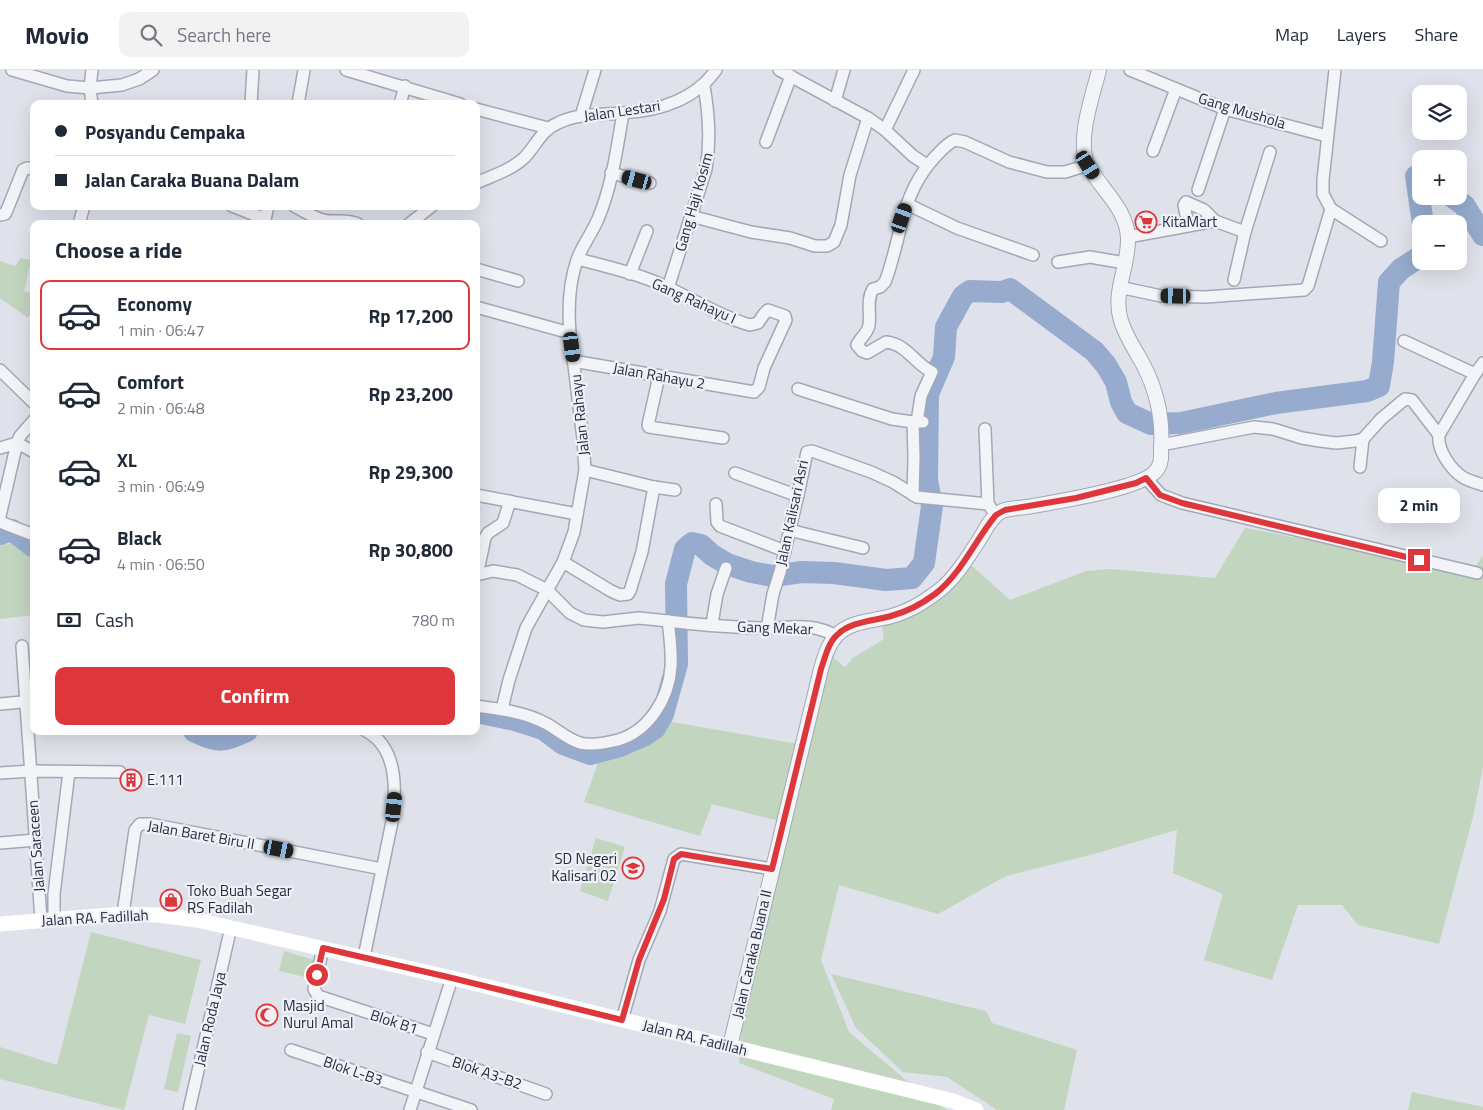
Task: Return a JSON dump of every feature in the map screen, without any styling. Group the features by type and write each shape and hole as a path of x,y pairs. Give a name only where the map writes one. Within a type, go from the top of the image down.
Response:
{"main road":[{"name":"Jalan RA. Fadillah","path":"0,924 123,914 197,920 452,978 953,1101 971,1109"}],"street":[{"path":"12,70 67,86 90,88 122,85 139,79 153,70"},
{"path":"92,70 90,88 92,100"},
{"path":"251,100 254,70"},
{"path":"299,100 304,70"},
{"path":"346,70 389,76 405,86 448,100"},
{"path":"581,116 595,70"},
{"name":"Jalan Lestari","path":"548,128 559,122 581,116 624,113 661,107 694,93 704,86 716,70"},
{"path":"835,101 844,70"},
{"path":"885,130 914,70"},
{"path":"992,509 1005,510 1076,498 1136,483 1155,473 1161,458 1161,417 1151,381 1121,321 1118,307 1119,287 1125,263 1128,237 1123,219 1116,205 1088,165 1084,152 1086,124 1099,70"},
{"name":"Gang Mushola","path":"1130,70 1225,109 1328,136"},
{"path":"1335,70 1322,180 1324,194 1331,209 1381,241"},
{"path":"766,142 785,72 868,118 885,130 913,156 927,165"},
{"path":"401,100 405,86"},
{"name":"Gang Haji Kosim","path":"668,288 706,169 710,132 704,86"},
{"path":"1153,151 1176,89"},
{"path":"1198,190 1225,109"},
{"path":"480,110 548,128 522,160 510,168 480,181"},
{"name":"Jalan Rahayu","path":"502,709 522,640 563,562 574,532 585,470 570,333 571,284 578,259 598,218 611,173 624,113"},
{"path":"691,216 751,232 790,238 815,246 828,246 834,242 838,232 850,174 868,118"},
{"path":"915,496 914,458 918,409 921,396 932,372 922,366 908,351 899,345 886,342 867,353 862,351 857,345 868,330 870,318 869,298 873,289 885,282 898,231 918,178 927,165 945,146 954,140 965,142 1009,162 1047,172 1065,172 1088,165"},
{"path":"1234,280 1245,232 1270,152"},
{"path":"0,215 5,214 23,170 30,168"},
{"path":"611,173 650,183"},
{"path":"1188,225 1184,204 1186,202 1204,210 1215,220 1245,232"},
{"path":"907,204 957,228 1033,255"},
{"path":"1119,287 1161,296 1205,297 1304,290 1308,286 1331,209"},
{"path":"240,210 261,220"},
{"path":"302,210 323,220"},
{"path":"414,220 427,210"},
{"path":"1128,237 1215,220"},
{"path":"630,274 647,231"},
{"path":"1058,262 1090,257 1125,263"},
{"name":"Gang Rahayu I","path":"578,259 630,274 668,288 697,303 750,325 758,323 766,311 774,311 786,318 764,368 759,387 754,392 746,391"},
{"path":"480,270 518,281"},
{"path":"480,308 570,333"},
{"path":"1404,341 1475,374"},
{"name":"Jalan Rahayu 2","path":"573,361 746,391"},
{"path":"1439,435 1483,363"},
{"path":"0,370 30,399"},
{"path":"659,376 649,427 723,438"},
{"path":"798,389 892,419 918,422"},
{"path":"1162,441 1254,427 1273,429 1320,441 1336,443 1362,439 1392,409 1409,398 1439,435 1440,448 1454,469 1462,477 1483,485"},
{"path":"0,516 20,436 30,425"},
{"path":"836,636 842,630 900,613 935,594 946,585 958,570 992,509 986,430"},
{"path":"1360,468 1362,439"},
{"path":"0,448 18,443 30,450"},
{"name":"Jalan Kalisari Asri","path":"767,629 771,602 798,496 805,453 809,451 872,472 894,482 915,496 992,509"},
{"path":"585,470 654,487 675,490"},
{"path":"735,473 798,496"},
{"path":"1146,478 1160,495 1182,503 1477,573"},
{"path":"563,562 611,591 620,595 628,594 642,552 654,487"},
{"path":"480,496 577,514"},
{"path":"480,559 485,538 488,533 504,523 510,501"},
{"path":"716,504 720,526 784,551"},
{"path":"0,522 30,533"},
{"path":"789,530 863,548"},
{"path":"712,624 717,594 726,568"},
{"path":"480,574 493,571 510,573 547,590"},
{"name":"Gang Mekar","path":"547,590 570,613 584,620 603,622 615,619 639,618 712,624 736,628 767,629 795,626 825,630 836,636"},
{"path":"480,706 502,709 539,720 566,737 580,743 601,744 624,738 644,727 658,709 671,669 672,621"},
{"name":"Jalan Caraka Buana II","path":"730,1046 821,669 828,649 836,636"},
{"name":"Jalan Saraceen","path":"22,646 30,702"},
{"path":"0,704 30,702"},
{"name":"Jalan Saraceen","path":"30,735 36,840 48,920"},
{"path":"364,957 393,817 395,796 389,756 381,743 372,735"},
{"path":"0,773 31,771 120,772"},
{"path":"48,920 54,894 69,772"},
{"name":"Jalan Baret Biru II","path":"123,914 135,830 140,824 150,824 382,869"},
{"path":"0,843 36,840"},
{"path":"622,1020 639,960 660,911 674,859 681,854 772,869"},
{"name":"Jalan Roda Jaya","path":"189,1110 232,928"},
{"name":"Blok B1","path":"323,948 314,989 318,996 433,1034"},
{"path":"410,1110 452,978"},
{"name":"Blok L-B3","path":"291,1050 471,1110"},
{"name":"Blok A3-B2","path":"428,1052 546,1094"}],"green space":[{"path":"21,258 30,260 24,291 30,293 30,314 28,318 0,298 0,261 15,266"},
{"path":"1245,528 1472,571 1483,556 1483,767 1473,817 1439,944 1358,925 1342,905 1298,905 1272,980 1204,960 1223,894 1173,873 1177,830 1094,854 1006,876 938,914 839,885 821,960 849,1032 927,1098 947,1110 831,1110 834,1099 739,1063 746,977 787,823 712,804 700,836 584,802 601,754 641,739 661,720 804,745 831,656 845,667 853,658 884,639 881,621 905,619 942,599 959,581 970,564 1010,600 1086,571 1110,569 1215,578"},
{"path":"13,543 30,556 30,615 0,619 1,545"},
{"path":"596,838 625,847 608,901 580,891"},
{"path":"91,932 201,960 185,1024 149,1015 124,1110 0,1079 0,1047 57,1065"},
{"path":"284,951 314,960 309,978 279,971"},
{"path":"831,974 986,1011 992,1023 1077,1050 1064,1110 997,1110 947,1077 903,1072 856,1028"},
{"path":"177,1033 191,1036 178,1092 164,1089"},
{"path":"1412,1092 1483,1107 1483,1110 1408,1110"}],"waterway":[{"path":"1420,205 1422,215"},
{"path":"1464,205 1483,235"},
{"path":"480,713 515,720 543,729 563,744 590,754 620,746 643,736 655,728 663,714 677,664 676,584 685,549 692,543 701,545 712,555 727,564 751,572 773,576 802,572 834,573 886,580 912,578 924,563 932,506 927,481 928,394 944,357 946,327 963,296 970,291 1002,292 1010,289 1094,351 1106,365 1116,382 1121,402 1127,413 1151,424 1181,423 1276,403 1367,391 1379,386 1383,362 1389,282 1401,269 1412,262"},
{"path":"0,534 12,530 30,544"},
{"path":"203,735 220,740 237,735"}],"place":[{"name":"KitaMart","path":"1146,222"},
{"name":"E.111","path":"131,780"},
{"name":"SD Negeri Kalisari 02","path":"633,868"},
{"name":"Toko Buah Segar RS Fadilah","path":"171,900"},
{"name":"Masjid Nurul Amal","path":"267,1015"}],"route":[{"path":"317,975 323,948 622,1020 639,960 664,899 674,859 681,854 772,869 821,669 828,649 836,636 842,630 900,613 935,594 946,585 958,570 991,521 996,515 1005,510 1076,498 1136,483 1146,478 1155,491 1170,500 1419,560"}]}
